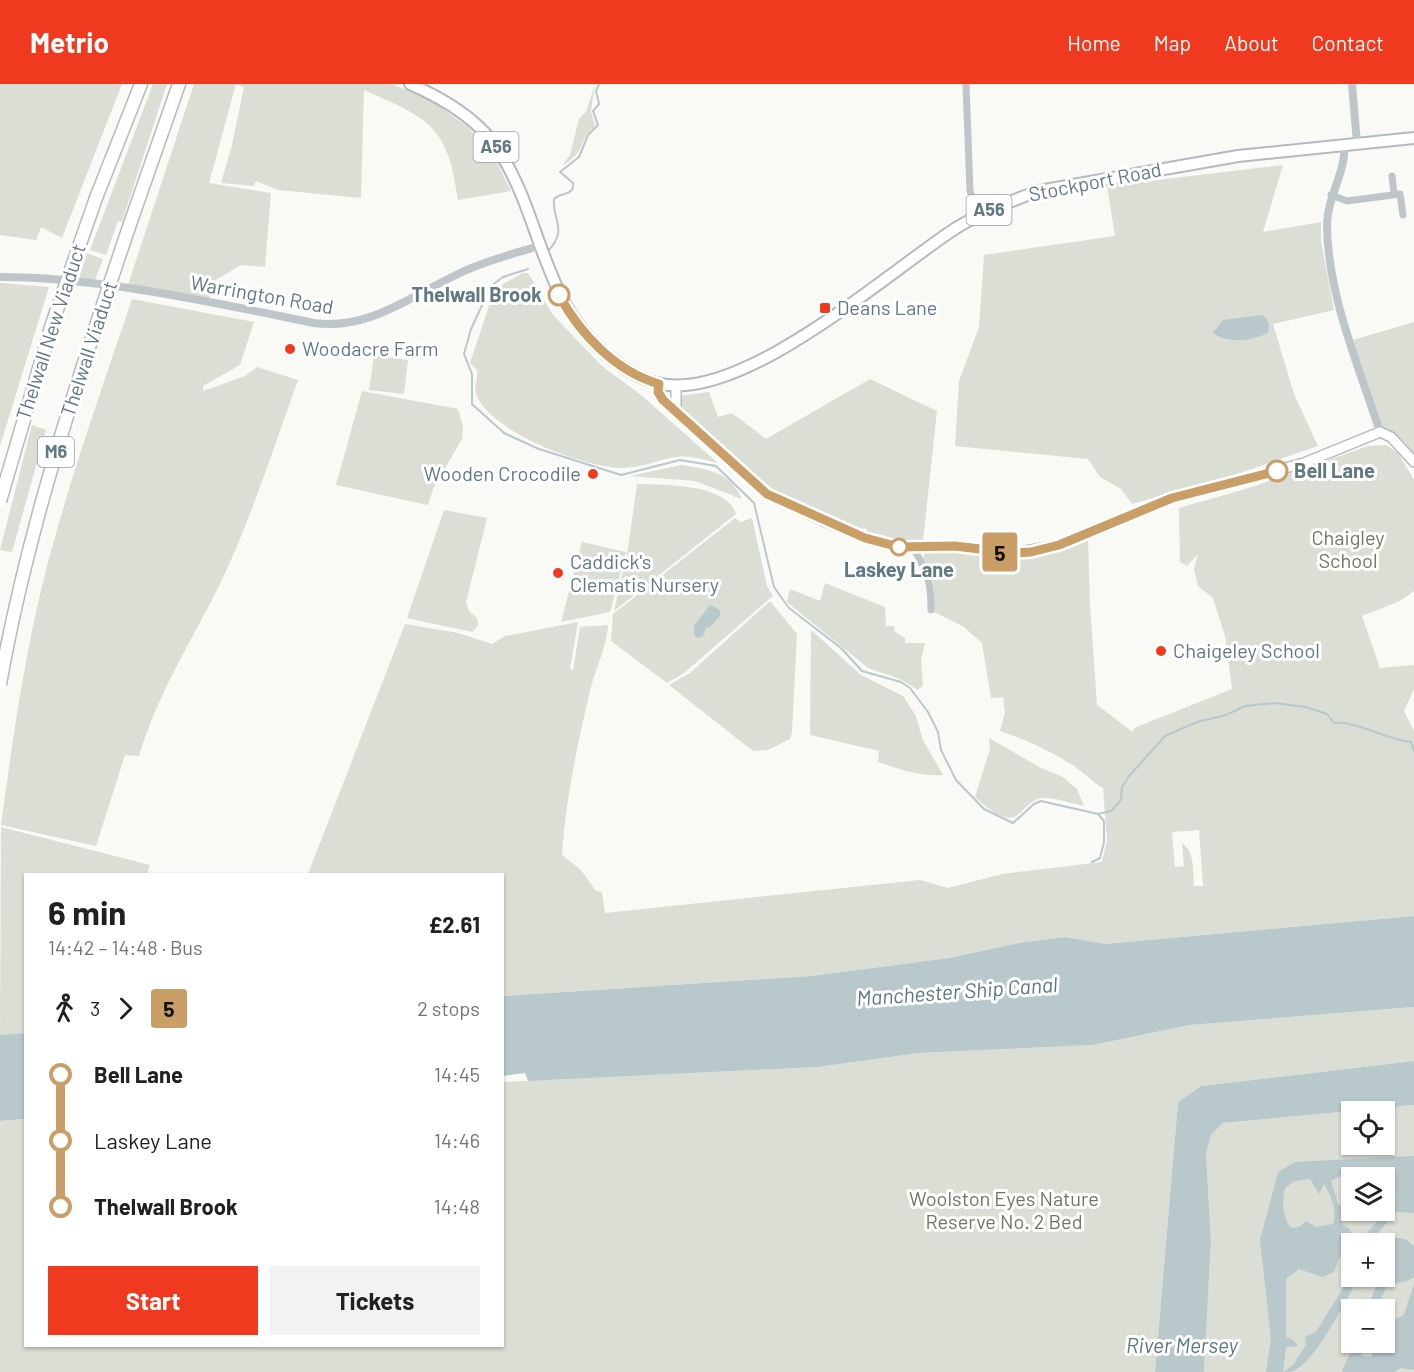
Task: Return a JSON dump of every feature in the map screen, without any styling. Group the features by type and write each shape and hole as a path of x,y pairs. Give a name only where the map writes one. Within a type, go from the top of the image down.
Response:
{"highway":[{"name":"Thelwall New Viaduct","path":"0,501 52,324 96,198 141,84"},
{"name":"Thelwall Viaduct","path":"0,684 15,604 40,503 130,224 179,84"}],"main road":[{"name":"A56","path":"410,84 434,94 474,122 497,147 521,194 539,246"},
{"name":"Stockport Road","path":"539,246 556,289 578,324 605,353 626,369 659,384 676,386 723,378 770,357 979,215 1039,191 1238,156 1414,138"},
{"path":"659,384 660,396 676,412 741,473 780,502 865,538 913,548 955,546 1014,553 1059,545 1172,498 1304,463 1380,432 1391,437 1414,462"},
{"path":"676,386 676,412"}],"street":[{"path":"966,84 970,191 979,215"},
{"path":"1352,84 1358,144"},
{"path":"1344,146 1344,161 1331,195 1327,229 1337,296 1380,432"},
{"path":"1392,176 1394,193"},
{"path":"1331,195 1347,201 1400,194 1403,215"},
{"name":"Warrington Road","path":"0,277 42,279 132,290 314,323 342,325 376,315 460,273 539,246"},
{"path":"913,548 927,570 931,584 931,610"}],"green space":[{"path":"0,84 122,84 62,238 41,227 36,240 0,235"},
{"path":"153,84 167,84 122,222 118,221 106,255 90,250"},
{"path":"194,84 236,84 209,183 271,193 265,267 241,265 214,281 210,298 128,285"},
{"path":"236,84 392,84 432,101 469,128 496,161 511,191 458,200 448,156 441,140 432,128 405,109 364,90 361,198 278,190 256,181 254,186 221,183 232,145 244,87"},
{"path":"595,84 591,111 595,127 586,136 576,155 562,166 570,155 579,119 586,112"},
{"path":"1283,165 1263,232 1321,222 1321,241 1334,310 1273,324 1294,394 1318,446 1240,473 1132,504 1121,489 1100,477 1088,459 955,446 959,381 979,327 984,255 1115,236 1107,186"},
{"path":"87,253 103,259 95,280 79,278"},
{"path":"523,273 528,273 553,315 602,366 641,395 718,463 682,457 631,468 608,467 542,446 501,423 486,409 476,393 477,370 470,363 493,294 503,284"},
{"path":"0,283 49,287 0,446"},
{"path":"132,299 254,322 240,365 203,386 203,391 245,376 257,367 298,380 231,561 165,690 146,733 139,756 125,755 96,846 1,825 24,675 42,586 73,478"},
{"path":"1414,322 1414,455 1386,429 1376,430 1353,340"},
{"path":"374,355 408,360 404,394 369,390"},
{"path":"870,379 937,411 923,541 886,539 867,533 864,528 862,531 770,491 678,408 678,396 709,392 718,417 732,413 766,439"},
{"path":"362,391 458,409 463,426 462,439 433,489 428,505 336,485"},
{"path":"32,425 46,430 12,552 0,550"},
{"name":"Chaigley School","path":"1386,445 1398,453 1414,480 1414,591 1400,601 1362,616 1380,668 1414,665 1414,689 1404,711 1414,731 1414,916 1104,944 1065,937 1024,942 949,958 811,976 504,996 504,873 308,873 405,624 458,633 492,644 505,636 578,622 570,669 573,670 580,627 608,625 576,752 562,855 581,870 596,891 602,892 605,913 920,880 948,888 1002,874 1102,862 1107,840 1103,788 1052,753 1000,731 1005,712 1003,697 991,698 982,643 964,627 934,612 933,580 923,559 925,551 1022,559 1051,553 1088,539 1097,705 1133,732 1134,728 1232,689 1225,636 1213,598 1198,586 1194,569 1198,554 1187,566 1180,562 1179,508 1249,488 1368,446","holes":["1199,830 1203,886 1194,886 1191,857 1182,843 1184,866 1175,867 1172,832"]},
{"path":"681,465 708,470 724,477 731,482 742,499 695,481 630,476"},
{"path":"637,484 677,486 707,491 720,496 730,504 736,514 614,611 628,548"},
{"path":"444,510 487,518 466,602 469,611 477,618 478,626 472,632 407,618"},
{"path":"735,518 741,522 752,518 767,586 773,596 684,673 667,683 611,641 613,614"},
{"path":"582,542 626,552 610,612 561,622"},
{"path":"825,583 885,607 886,626 894,626 895,632 905,638 905,643 925,643 921,660 923,685 918,690 900,679 868,668 787,602 790,589 820,601"},
{"path":"770,601 797,634 792,732 790,739 768,750 753,751 669,685 690,673"},
{"path":"811,630 861,675 903,696 916,716 923,740 943,775 926,775 902,770 878,762 879,751 810,735"},
{"path":"989,738 1041,768 1063,777 1077,789 1084,806 1043,798 1031,802 1019,814 1011,818 988,808 975,797 990,749"},
{"path":"1,827 150,865 147,873 24,873 24,1033 0,1035"},
{"name":"Woolston Eyes Nature Reserve No. 2 Bed","path":"1414,1007 1414,1061 1201,1086 1178,1102 1155,1372 0,1372 0,1121 24,1119 24,1347 504,1347 504,1082 818,1067 919,1053 1093,1045 1190,1025"},
{"path":"1414,1105 1414,1372 1204,1372 1211,1241 1206,1154 1211,1135 1223,1123 1341,1112 1341,1155 1395,1155 1395,1107"}],"water":[{"path":"1263,315 1269,323 1268,333 1261,336 1233,340 1213,333 1223,320"},
{"path":"710,605 720,610 720,616 706,628 703,636 697,638 694,634 694,626"},
{"name":"Manchester Ship Canal","path":"1414,916 1414,1007 1190,1025 1093,1045 919,1053 818,1067 528,1081 525,1073 504,1076 504,996 811,976 949,958 1024,942 1065,937 1105,944"},
{"path":"24,1033 24,1119 0,1121 0,1035"},
{"name":"River Mersey","path":"1414,1061 1414,1105 1395,1107 1395,1101 1341,1101 1341,1112 1223,1123 1211,1135 1206,1154 1211,1241 1204,1372 1155,1372 1178,1102 1201,1086"},
{"path":"1414,1156 1414,1213 1395,1213 1395,1167 1341,1167 1341,1176 1331,1181 1338,1204 1341,1207 1342,1225 1350,1229 1351,1233 1341,1233 1341,1254 1334,1272 1322,1277 1299,1269 1286,1279 1286,1337 1298,1346 1286,1347 1283,1372 1266,1372 1271,1338 1260,1240 1278,1172 1295,1162","holes":["1310,1179 1319,1194 1324,1184 1333,1203 1333,1224 1316,1227 1306,1221 1299,1227 1291,1228 1284,1209 1285,1188 1295,1181"]},
{"path":"1377,1221 1388,1221 1378,1233 1366,1233"},
{"path":"1395,1238 1405,1239 1414,1246 1414,1277 1405,1282 1395,1283"},
{"path":"1414,1284 1414,1370 1401,1368 1394,1372 1342,1372 1350,1353 1362,1353 1361,1356 1372,1357 1372,1353 1395,1353 1395,1319 1404,1315"},
{"path":"1344,1287 1354,1287 1347,1299 1341,1299 1341,1309 1318,1347 1299,1368 1283,1372 1293,1365 1306,1345 1305,1337 1316,1332"},
{"path":"1376,1287 1387,1287 1381,1299 1371,1299"}],"waterway":[{"path":"549,250 558,236 554,199 570,192 573,187 573,183 560,172 579,157 588,135 598,125 593,111 599,104 596,91 599,84"},
{"path":"528,269 503,277 491,286 471,329 464,354 472,374 472,404 504,433 539,449 621,475 680,460 716,466 754,503 774,587 789,608 841,648 862,671 901,682 910,688 928,712 938,732 941,750 956,780 984,809 1013,823 1034,804 1041,801 1098,814 1104,821 1104,842 1100,858 1092,862"},
{"path":"1098,814 1111,811 1121,800 1122,787 1129,776 1165,736 1197,722 1226,715 1245,706 1274,703 1306,707 1327,714 1334,723 1362,727 1411,742 1414,751"}],"bus line":[{"name":"5","path":"559,295 578,324 605,353 638,376 659,384 658,392 663,400 741,473 767,494 826,522 885,544 913,548 955,546 1014,553 1031,552 1059,545 1172,498 1277,471"}],"place":[{"name":"Thelwall Brook","path":"559,295"},
{"name":"Deans Lane","path":"825,308"},
{"name":"Woodacre Farm","path":"290,349"},
{"name":"Bell Lane","path":"1277,471"},
{"name":"Wooden Crocodile","path":"593,474"},
{"name":"Laskey Lane","path":"899,547"},
{"name":"Caddick's Clematis Nursery","path":"558,573"},
{"name":"Chaigeley School","path":"1161,651"}]}
